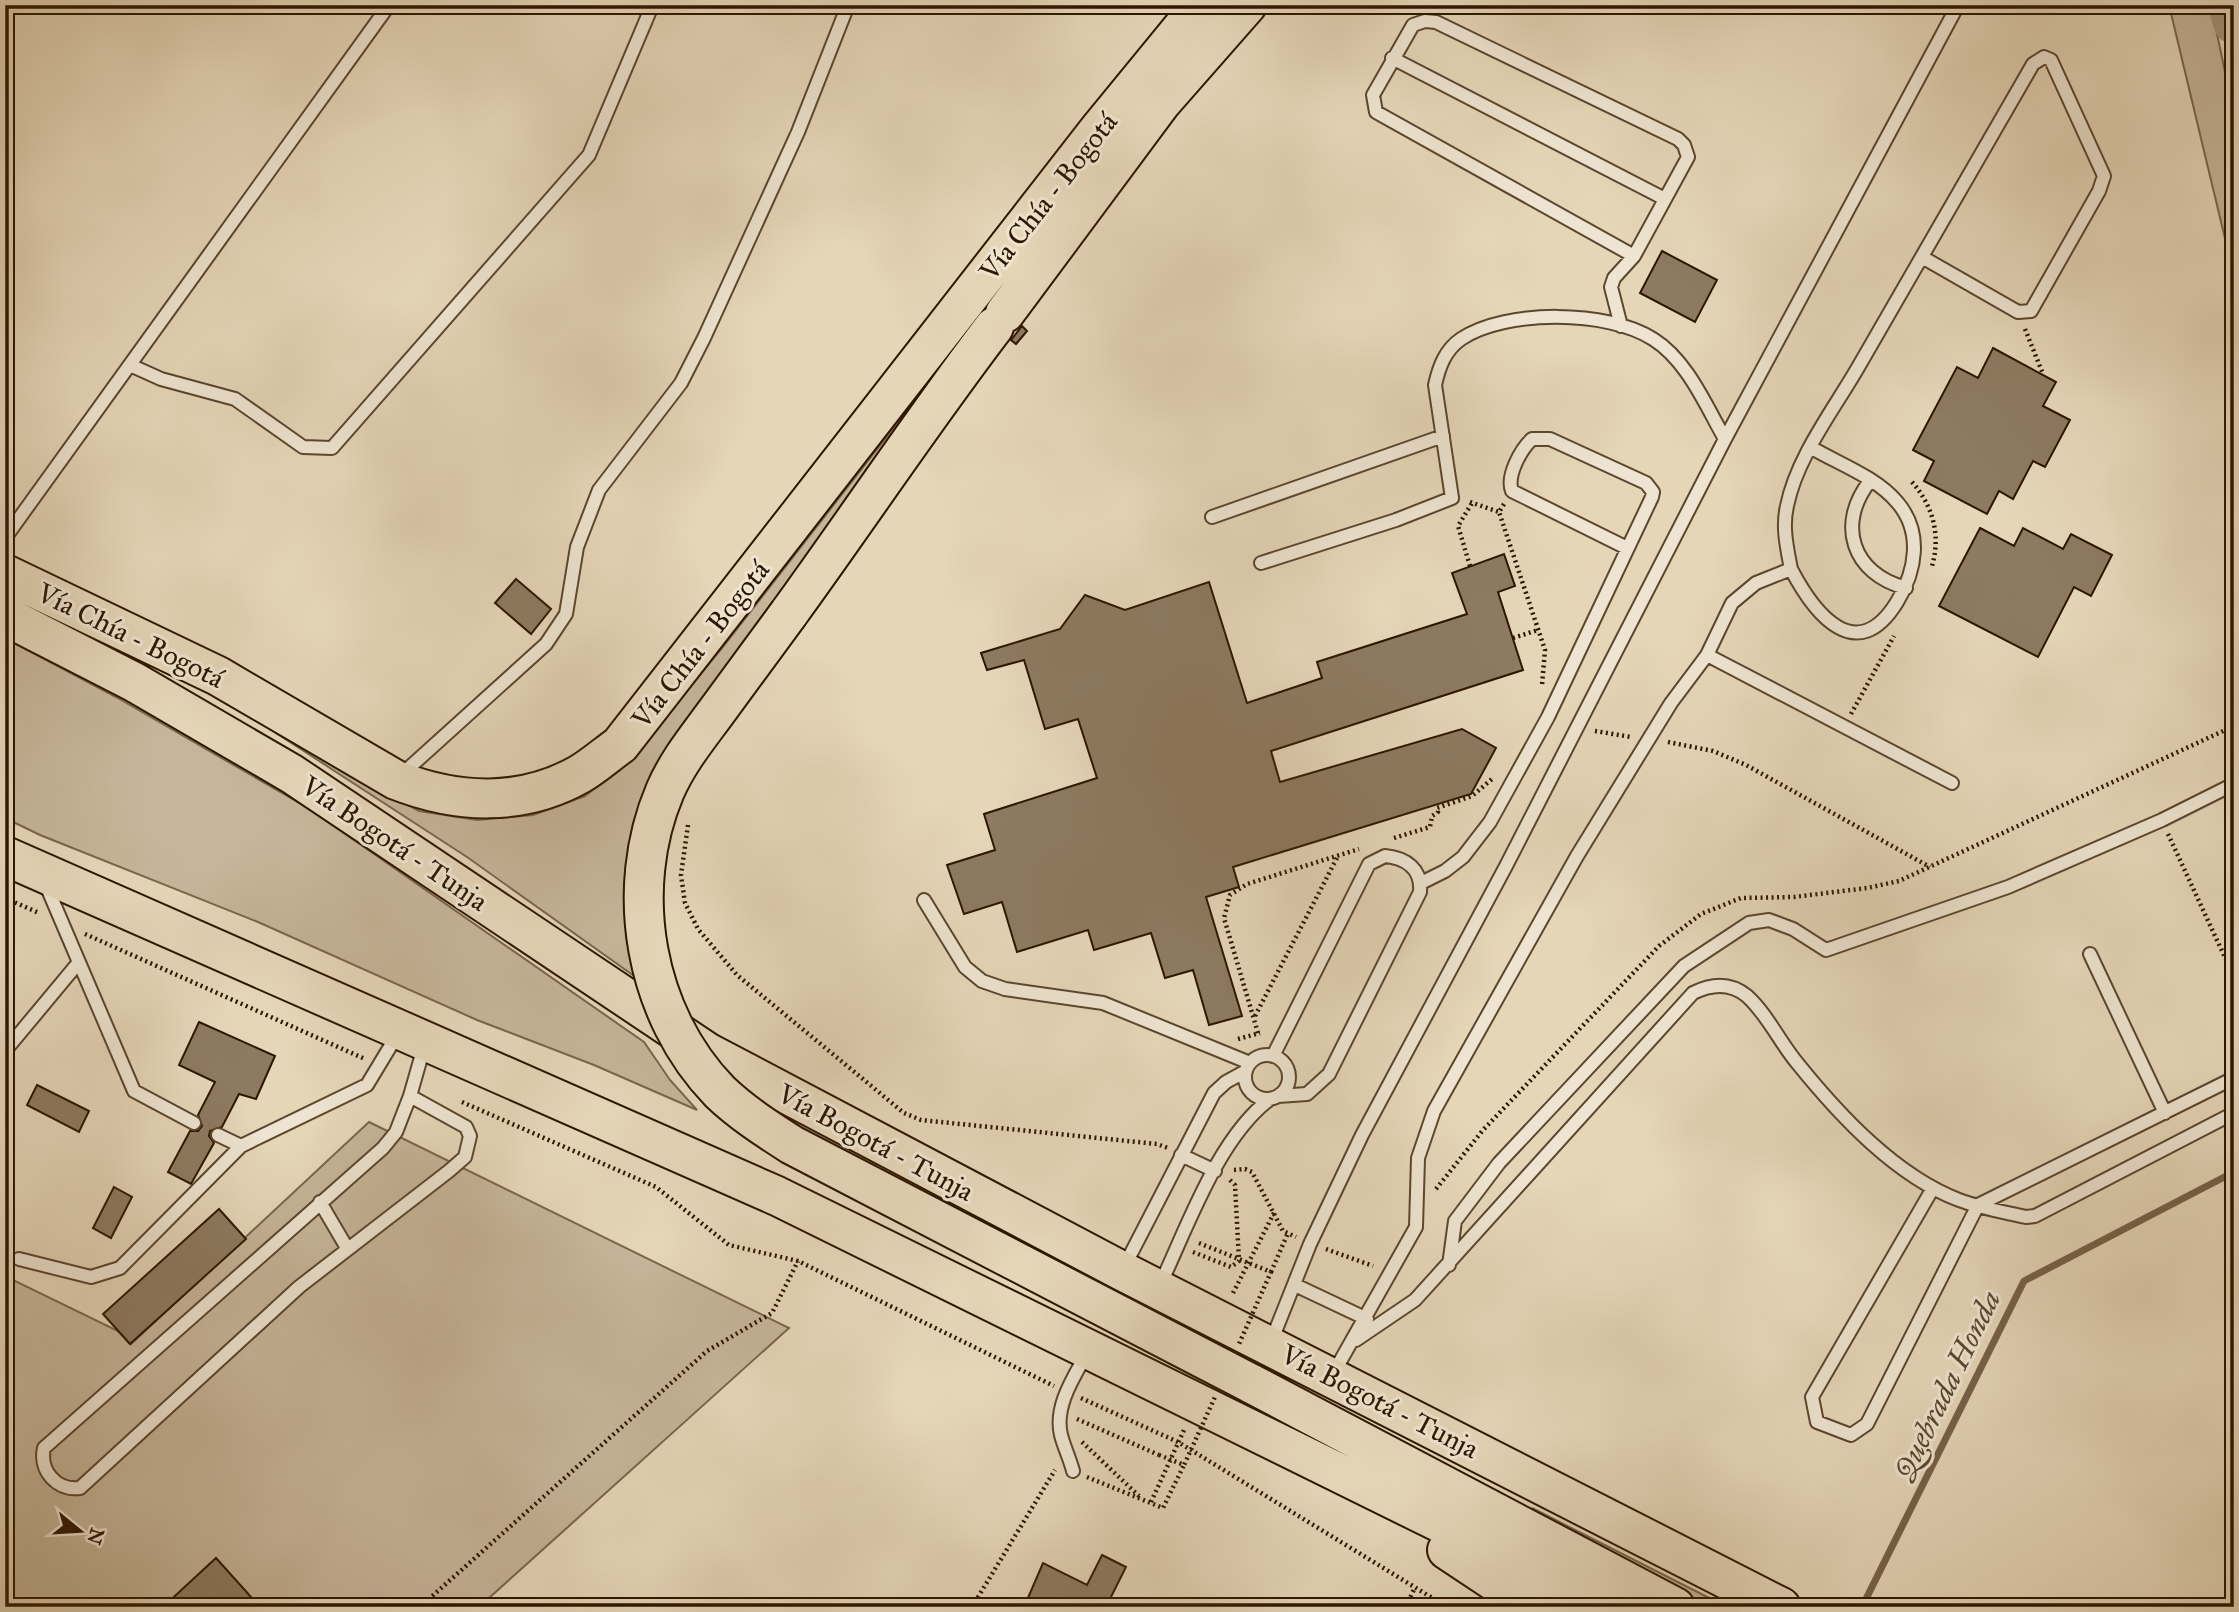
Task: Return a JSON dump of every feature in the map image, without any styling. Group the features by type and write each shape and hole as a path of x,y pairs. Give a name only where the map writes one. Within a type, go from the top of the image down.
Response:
{"highway":[{"name":"Vía Chía - Bogotá","path":"5,574 206,670 396,780 452,797 482,800 513,798 547,789 581,774 620,745 1101,127 1201,5"},
{"path":"1247,5 1211,49 1170,110 895,458 868,505 684,756 665,792 648,848 643,895 648,953 659,992 688,1051 728,1099 754,1122 792,1145 1675,1607"},
{"name":"Vía Bogotá - Tunja","path":"5,616 134,682 292,774 706,1052 1122,1271 1781,1607"},
{"path":"5,856 777,1196 1089,1349 1301,1457 1532,1568 1601,1607"},
{"path":"1301,1457 1533,1607"}],"lane":[{"path":"5,538 389,5"},
{"path":"396,780 546,644 566,614 577,547 598,490 681,383 798,132 848,5"},
{"path":"1270,1345 1310,1244 1362,1135 1506,866 1725,439 1958,5"},
{"path":"130,365 161,379 235,399 303,447 332,448 589,155 652,6"},
{"path":"1621,326 1611,287 1614,278 1634,256 1688,158 1684,145 1678,139 1436,22 1425,20 1413,25 1373,94 1377,112 1634,256"},
{"path":"1811,448 1870,481 1898,503 1913,533 1914,551 1906,588 1879,626 1857,634 1847,632 1828,619 1801,588 1791,569 1784,539 1786,508 1794,481 1811,448 2033,64 2044,57 2051,60 2102,169 2103,183 2032,311 2018,312 1922,257"},
{"path":"1392,58 1665,199"},
{"path":"1262,563 1396,520 1453,497 1435,385 1444,357 1461,339 1499,324 1539,317 1603,321 1656,340 1671,353 1725,439"},
{"path":"1212,517 1443,436"},
{"path":"1421,883 1454,864 1471,848 1490,822 1548,717 1652,497 1651,486 1646,483 1541,436 1532,439 1525,446 1511,479 1512,491 1627,548"},
{"path":"1870,481 1854,507 1853,538 1866,566 1877,576 1906,588"},
{"path":"1332,1377 1367,1319 1416,1227 1418,1158 1434,1111 1577,856 1647,740 1707,655 1732,603 1742,592 1791,569"},
{"path":"1707,655 1952,783"},
{"path":"1449,1265 1455,1221 1499,1163 1684,966 1749,923 1769,920 1793,929 1826,950 2008,887 2162,820 2234,784"},
{"path":"1248,1067 1248,1088 1261,1098 1307,1094 1323,1082 1420,892 1421,883 1411,865 1395,857 1385,856 1369,864 1273,1056"},
{"path":"40,871 134,1091 194,1123"},
{"path":"924,900 965,967 982,981 1005,989 1103,1003 1248,1067"},
{"path":"2090,954 2165,1113"},
{"path":"5,1051 79,962"},
{"path":"1353,1342 1405,1309 1449,1265 1693,993 1716,984 1746,995 1763,1014 1798,1064 1869,1141 1933,1188 1978,1205 2026,1217 2035,1216 2234,1113"},
{"path":"19,1259 79,1276 112,1273 130,1260 241,1146 367,1085 379,1066 413,1034"},
{"path":"410,1096 466,1126 470,1136 465,1157 389,1220 347,1248 299,1287 80,1488 64,1488 50,1477 42,1462 44,1448 383,1148 396,1132 414,1081 413,1034"},
{"path":"1122,1271 1214,1093 1257,1058 1273,1056 1281,1059 1289,1074 1289,1083 1247,1118 1158,1289"},
{"path":"1581,1077 1599,1095"},
{"path":"1933,1188 1812,1397 1817,1422 1839,1432 1851,1434 1867,1424 1978,1205 2234,1078"},
{"path":"218,1135 241,1146"},
{"path":"1181,1155 1219,1173"},
{"path":"320,1202 347,1248"},
{"path":"1295,1285 1367,1319"},
{"path":"1073,1471 1061,1434 1060,1416 1066,1392 1089,1349"}],"path":[{"path":"2018,312 2043,374"},
{"path":"1499,512 1512,491"},
{"path":"1453,497 1499,512"},
{"path":"1470,566 1458,526 1472,503"},
{"path":"1499,512 1545,650 1544,670 1533,712 1548,717"},
{"path":"1513,638 1538,629"},
{"path":"1575,728 1713,751 1746,765 1931,867"},
{"path":"1391,839 1430,827 1432,816 1438,812 1437,808 1472,796 1497,772"},
{"path":"692,813 681,875 685,903 698,929 737,975 908,1116 1157,1144 1181,1155"},
{"path":"2162,820 2234,977"},
{"path":"1258,1033 1224,918 1230,895 1247,884 1364,848"},
{"path":"1254,1018 1338,856"},
{"path":"5,898 379,1066"},
{"path":"414,1081 656,1187 729,1245 798,1261 1066,1392 1178,1442 1447,1607"},
{"path":"905,1124 908,1116"},
{"path":"1219,1173 1237,1168 1252,1172 1275,1211 1285,1232 1271,1272"},
{"path":"1199,1243 1193,1246 1195,1254 1231,1267 1238,1263 1234,1183"},
{"path":"1224,1289 1235,1294 1275,1211"},
{"path":"420,1607 707,1351 772,1312 798,1261"},
{"path":"1151,1502 1196,1403"},
{"path":"1071,1426 1077,1419 1159,1455"},
{"path":"1074,1435 1143,1499"},
{"path":"972,1607 1058,1465 1163,1508 1184,1465"},
{"path":"1406,1607 1415,1587"}],"shaded area":[{"path":"2169,5 2211,5 2234,115 2234,276"},
{"path":"1089,177 676,749 637,978 467,857 276,733 419,811 477,820 533,815 585,796 631,759 723,647"},
{"path":"5,638 116,697 308,808 644,1042 670,1080 697,1110 594,1065 477,1020 258,922 40,835 5,818"},
{"path":"369,1122 789,1328 479,1607 5,1607 5,1276 118,1331 131,1344"},
{"path":"1532,1508 1727,1607 1699,1607"}],"building":[{"path":"1662,251 1717,280 1695,322 1640,293"},
{"path":"1022,326 1027,331 1016,344 1011,340"},
{"path":"1993,348 2056,382 2043,406 2070,420 2045,467 2033,461 2013,499 1999,491 1987,514 1924,481 1934,461 1913,450 1957,367 1978,378"},
{"path":"1980,528 2014,546 2023,528 2063,549 2071,534 2112,555 2091,596 2074,587 2038,657 1939,606"},
{"path":"1504,554 1515,586 1498,592 1523,670 1271,751 1280,782 1462,729 1496,748 1471,794 1233,867 1239,887 1206,897 1242,1016 1209,1025 1193,970 1165,978 1151,933 1094,950 1088,930 1017,952 1002,902 964,914 947,865 995,850 984,814 1097,778 1078,719 1045,729 1024,660 987,670 981,653 1060,629 1085,595 1125,610 1209,582 1247,703 1322,678 1317,662 1467,614 1452,573"},
{"path":"516,579 551,609 531,634 495,603"},
{"path":"199,1022 275,1056 256,1099 239,1094 222,1127 210,1131 209,1136 214,1143 191,1184 168,1172 190,1131 198,1131 202,1126 198,1115 215,1082 179,1065"},
{"path":"37,1085 89,1111 79,1132 27,1105"},
{"path":"114,1187 132,1197 111,1238 93,1228"},
{"path":"219,1209 246,1239 130,1344 103,1314"},
{"path":"1102,1555 1126,1567 1106,1607 1024,1607 1043,1563 1087,1585"},
{"path":"216,1558 260,1607 163,1607"}],"waterway":[{"path":"2229,5 2234,23"},
{"name":"Quebrada Honda","path":"1862,1607 2024,1281 2234,1172"}]}
